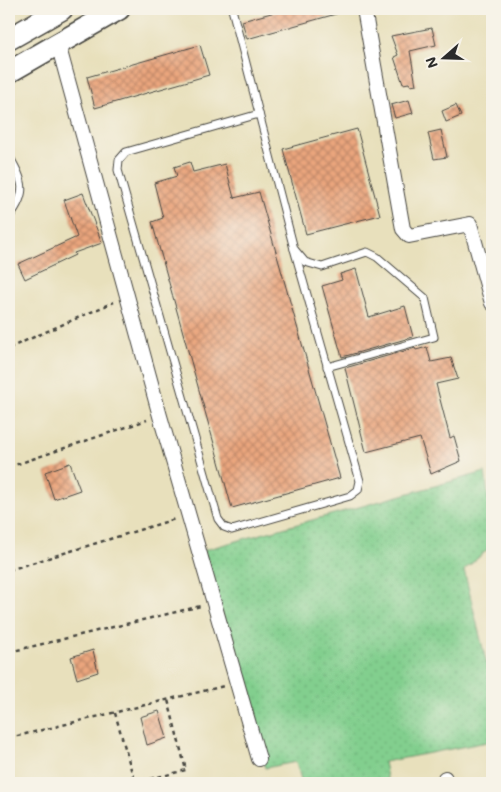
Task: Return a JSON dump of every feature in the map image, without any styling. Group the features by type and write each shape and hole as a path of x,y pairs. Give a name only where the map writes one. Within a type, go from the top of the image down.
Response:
{"main road":[{"path":"9,39 62,9"},
{"path":"9,72 118,9"}],"street":[{"path":"364,9 403,229 409,236 470,224 492,303"},
{"path":"58,44 160,416 259,759"}],"lane":[{"path":"232,9 294,249 360,480 358,490 350,496 232,530 224,527 218,519 118,170 119,160 126,152 259,114"},
{"path":"9,156 21,177 21,202 9,218"},
{"path":"294,249 305,262 322,267 367,252 378,257 425,298 434,337 327,367"}],"path":[{"path":"9,348 127,297"},
{"path":"9,467 160,416"},
{"path":"9,570 189,515"},
{"path":"9,652 215,603"},
{"path":"9,738 238,683"},
{"path":"115,713 135,783 186,770 168,700"}],"green space":[{"path":"485,472 492,528 492,546 464,570 492,686 492,741 384,762 388,783 302,783 296,762 265,768 204,550"}],"building":[{"path":"286,9 343,9 343,12 247,39 242,21"},
{"path":"432,28 436,45 410,51 416,85 403,84 394,57 398,55 391,36"},
{"path":"200,45 209,75 95,108 87,77"},
{"path":"409,100 413,113 395,118 391,105"},
{"path":"456,105 461,116 446,122 442,111"},
{"path":"357,129 380,215 306,234 283,149"},
{"path":"441,130 447,157 434,159 428,133"},
{"path":"190,162 193,172 225,164 234,198 259,192 340,478 232,508 152,222 163,218 154,183 177,176 174,167"},
{"path":"83,193 102,243 74,253 75,255 25,279 18,264 77,237 64,200"},
{"path":"356,269 369,317 405,306 413,337 342,357 322,286 342,280 340,274"},
{"path":"427,347 431,362 451,358 458,379 436,384 450,438 454,436 461,461 431,474 420,438 366,452 345,368 415,348 416,350"},
{"path":"70,463 80,490 54,499 45,472"},
{"path":"93,650 98,672 77,679 71,657"},
{"path":"159,711 167,738 147,745 140,717"}]}
